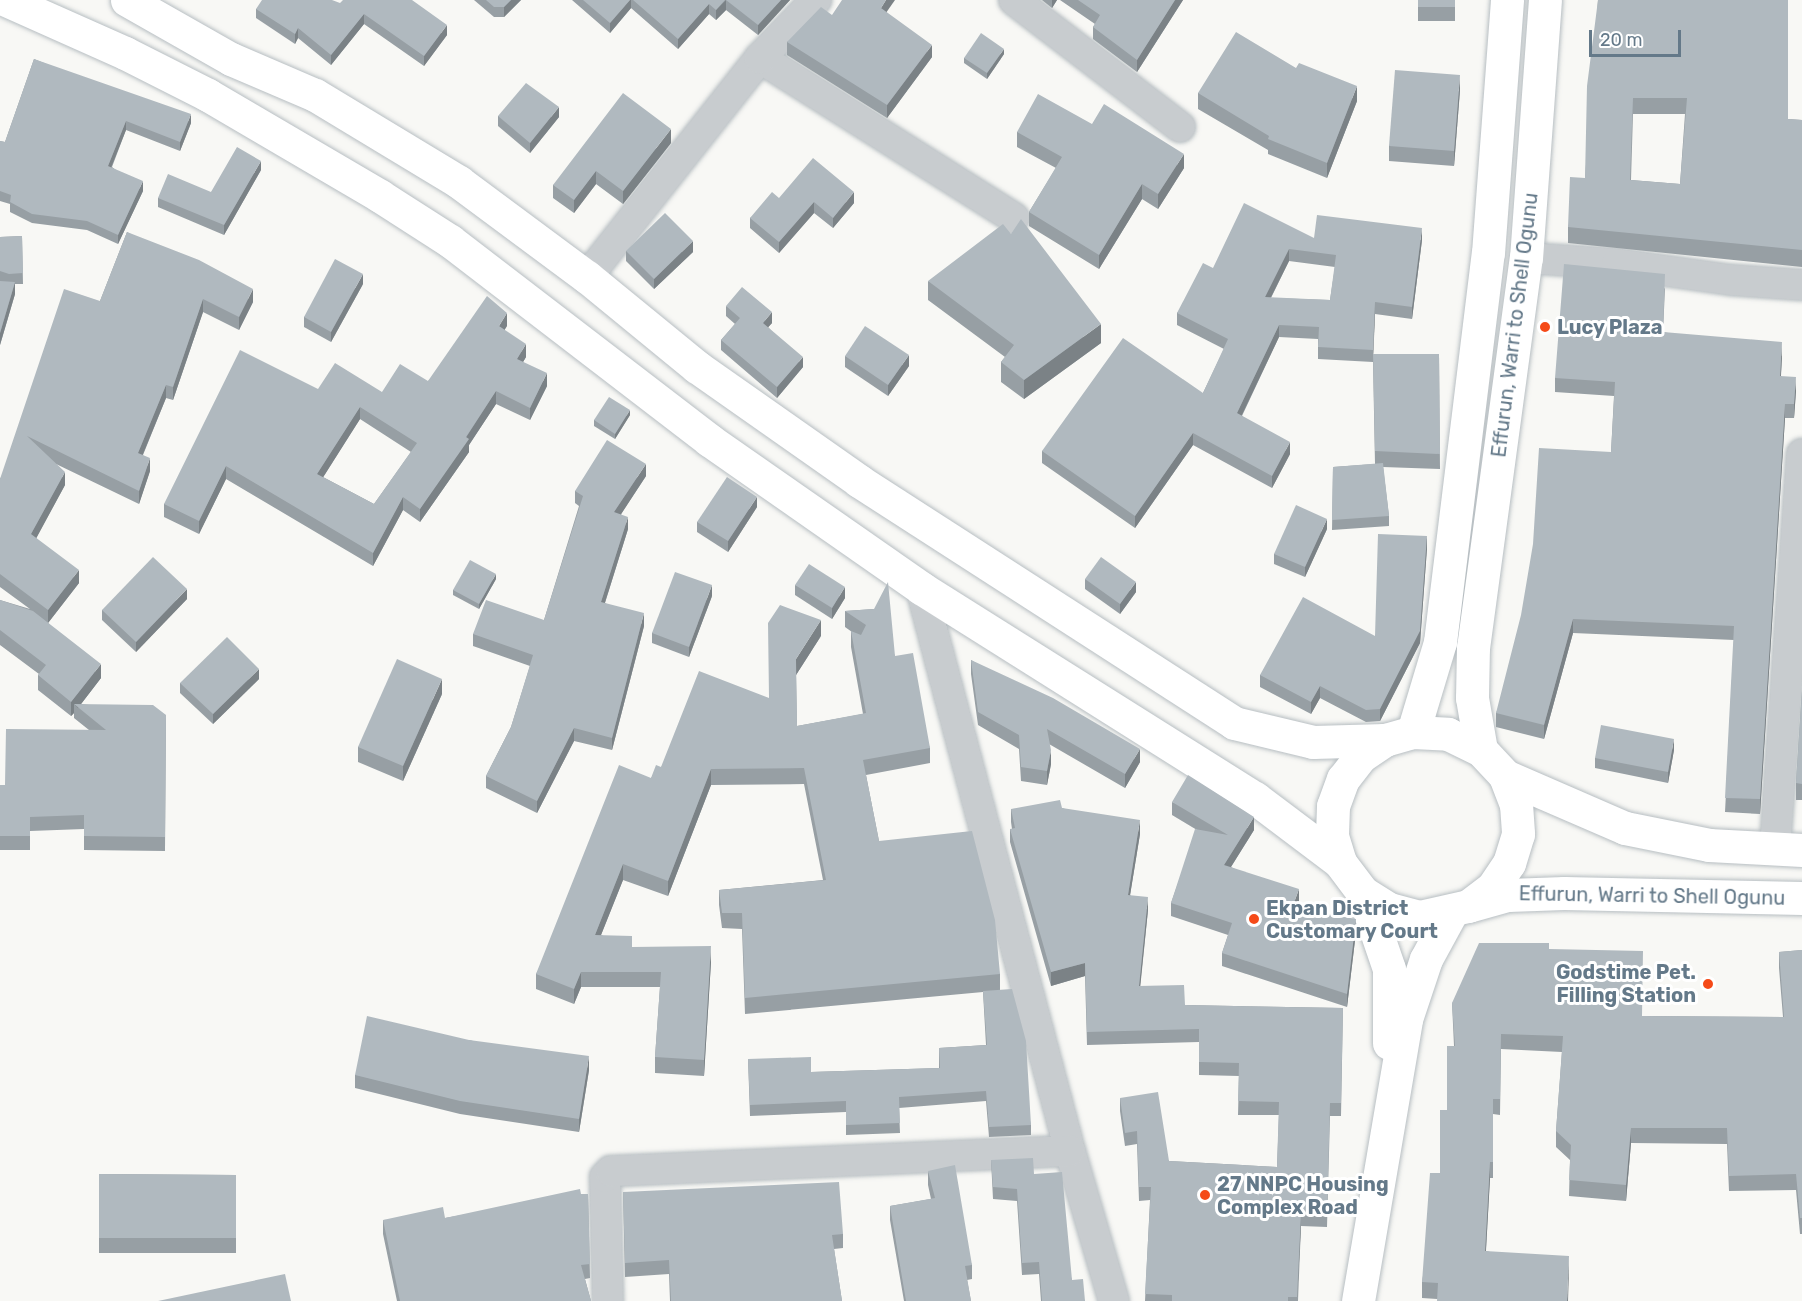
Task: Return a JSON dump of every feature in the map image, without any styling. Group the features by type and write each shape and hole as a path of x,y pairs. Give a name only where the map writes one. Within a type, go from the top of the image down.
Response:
{"main road":[{"path":"6,0 125,52 207,95 390,202 450,241 709,440 921,588 1255,798 1340,862 1363,893 1389,969 1392,1084"},
{"path":"127,0 231,59 315,95 459,182 587,278 697,367 859,481 1234,723 1313,742 1449,734 1481,750 1505,776 1516,804 1518,834 1509,863 1492,888 1459,910 1426,959 1406,1019 1392,1084 1358,1301"},
{"name":"Effurun, Warri to Shell Ogunu","path":"1399,736 1440,642 1488,253 1507,0"},
{"name":"Effurun, Warri to Shell Ogunu","path":"1481,750 1472,698 1473,648 1526,258 1545,0"},
{"path":"1340,862 1332,835 1333,806 1343,779 1361,756 1399,736"},
{"path":"1505,776 1625,828 1708,845 1789,850"},
{"path":"1363,893 1389,909 1419,917 1459,910"},
{"name":"Effurun, Warri to Shell Ogunu","path":"1459,910 1508,895 1564,893 1802,898"}],"street":[{"path":"587,278 760,58 816,0"},
{"path":"1014,0 1180,127"},
{"path":"760,58 1014,218"},
{"path":"1526,258 1617,264 1731,280 1802,285"},
{"path":"1789,850 1802,454"},
{"path":"921,588 1070,1151 1114,1301"},
{"path":"608,1301 605,1177 611,1171 1070,1151"}],"building":[{"path":"262,0 332,0 340,3 343,0 412,0 447,25 424,56 364,14 331,55 298,28 295,34 256,9"},
{"path":"486,0 511,0 504,7 494,7"},
{"path":"583,0 630,0 610,23"},
{"path":"633,0 725,0 716,10 709,4 678,39"},
{"path":"726,0 781,0 758,25"},
{"path":"842,0 886,0 881,8 932,45 887,105 787,42 821,7 832,15"},
{"path":"1078,0 1175,0 1137,60 1093,27 1100,15"},
{"path":"1418,0 1455,0 1455,7 1418,7"},
{"path":"1598,0 1788,0 1788,119 1802,120 1802,250 1568,227 1570,177 1585,178 1587,86","holes":["1633,98 1687,98 1680,184 1630,180"]},
{"path":"1236,32 1296,68 1299,63 1357,86 1327,163 1268,139 1269,136 1198,93"},
{"path":"981,33 1004,49 987,73 964,58"},
{"path":"34,59 191,114 180,142 126,121 108,166 143,181 118,235 87,221 32,214 10,202 11,195 0,191 0,141 5,142"},
{"path":"1395,70 1460,75 1454,151 1389,146"},
{"path":"526,83 559,107 530,143 498,116"},
{"path":"623,93 671,129 623,191 596,171 574,200 553,185"},
{"path":"1038,94 1092,124 1104,104 1184,154 1158,194 1142,184 1099,255 1029,212 1062,157 1017,132"},
{"path":"237,147 261,161 224,225 158,198 168,174 211,192"},
{"path":"813,158 854,192 833,218 814,202 779,242 750,218 772,192 779,198"},
{"path":"1244,203 1314,238 1317,215 1422,228 1412,307 1375,302 1373,350 1318,347 1319,327 1279,325 1237,413 1290,442 1272,476 1193,433 1135,516 1042,451 1123,338 1203,393 1228,339 1177,313 1203,263 1213,268","holes":["1289,249 1336,255 1330,300 1265,297"]},
{"path":"665,213 693,241 654,279 626,251"},
{"path":"1021,219 1101,324 1024,380 1001,362 1014,345 928,281 1003,224 1011,234"},
{"path":"127,232 199,260 253,289 239,317 203,299 173,387 166,385 138,453 150,458 139,491 27,436 65,472 31,534 79,570 48,610 0,574 0,479 64,289 100,301"},
{"path":"22,236 23,273 9,274 0,271 0,237"},
{"path":"335,259 363,274 331,332 304,317"},
{"path":"1564,264 1665,274 1663,332 1782,342 1780,376 1796,377 1794,404 1785,404 1760,799 1725,798 1734,626 1573,619 1544,725 1496,713 1521,615 1533,544 1539,448 1611,452 1615,382 1555,378"},
{"path":"0,281 15,282 0,333"},
{"path":"742,287 772,312 763,323 803,357 777,387 721,340 740,318 726,306"},
{"path":"487,296 507,313 499,326 526,344 517,359 547,373 530,408 496,391 466,437 469,439 420,509 403,497 373,553 226,466 199,521 164,504 240,350 318,389 335,363 382,392 400,364 428,381","holes":["360,407 417,443 374,504 317,474"]},
{"path":"865,326 909,355 888,385 845,356"},
{"path":"1373,354 1439,354 1440,454 1375,451"},
{"path":"609,397 630,410 615,434 594,420"},
{"path":"607,440 646,464 614,512 628,517 601,602 644,613 612,738 574,728 537,801 486,776 511,727 533,655 473,634 486,600 544,620 583,496 575,491"},
{"path":"1383,463 1389,516 1332,520 1333,467"},
{"path":"727,477 757,497 728,541 697,522"},
{"path":"1296,505 1327,519 1305,567 1274,554"},
{"path":"1378,534 1427,536 1420,631 1380,709 1366,710 1320,686 1311,702 1260,675 1303,597 1375,636"},
{"path":"153,557 187,589 136,642 102,610"},
{"path":"1101,557 1136,582 1120,604 1085,579"},
{"path":"470,560 496,574 479,604 453,590"},
{"path":"809,564 845,587 832,608 795,585"},
{"path":"675,572 712,585 689,647 652,633"},
{"path":"888,582 895,656 913,653 930,748 863,760 879,841 972,831 995,920 1000,974 745,998 742,913 722,913 719,890 826,880 804,768 711,769 668,881 623,864 595,935 632,936 632,947 711,946 704,1060 655,1057 661,972 581,972 574,989 536,974 619,765 651,778 656,765 661,767 699,671 769,698 768,623 780,605 821,620 796,659 797,726 866,713 851,631 861,635 866,625 845,611 874,609"},
{"path":"0,600 33,611 101,664 71,702 38,675 46,665 0,630"},
{"path":"227,637 259,669 213,714 180,683"},
{"path":"397,659 442,679 403,766 358,747"},
{"path":"971,660 1053,698 1140,749 1125,774 1047,729 1051,750 1047,771 1021,767 1019,735 978,712"},
{"path":"1802,690 1802,784 1796,783"},
{"path":"74,704 153,705 166,715 165,837 84,836 84,815 30,817 30,836 0,836 0,785 5,785 6,729 106,730"},
{"path":"1601,725 1674,739 1668,772 1595,758"},
{"path":"1188,775 1254,817 1224,865 1299,889 1292,908 1356,919 1347,994 1222,953 1232,923 1171,903 1195,829 1228,835 1172,802"},
{"path":"1060,800 1062,808 1140,820 1128,895 1148,897 1139,986 1184,985 1185,1005 1343,1008 1341,1103 1330,1103 1327,1214 1301,1213 1297,1297 1288,1297 1288,1301 1172,1301 1172,1295 1145,1294 1151,1187 1139,1187 1137,1131 1125,1133 1120,1098 1158,1092 1169,1161 1277,1167 1279,1102 1238,1101 1239,1063 1199,1062 1199,1029 1087,1032 1085,963 1051,972 1010,829 1015,828 1011,809"},
{"path":"1479,943 1549,943 1549,949 1643,951 1642,1016 1784,1017 1779,952 1802,950 1802,1218 1800,1218 1796,1174 1729,1176 1727,1128 1631,1128 1626,1185 1569,1180 1571,1145 1556,1131 1563,1036 1501,1034 1500,1099 1493,1099 1493,1162 1490,1162 1485,1251 1569,1256 1567,1301 1437,1301 1438,1283 1422,1282 1430,1173 1440,1173 1440,1110 1447,1110 1447,1046 1455,1046 1452,1003"},
{"path":"1012,989 1026,1041 1031,1125 989,1127 986,1091 899,1097 900,1123 846,1125 846,1101 750,1105 748,1059 811,1057 811,1072 940,1068 939,1048 987,1045 983,991"},
{"path":"367,1016 469,1040 589,1056 579,1119 460,1101 355,1075"},
{"path":"1033,1158 1034,1174 1062,1172 1072,1280 1083,1279 1085,1301 1042,1301 1039,1262 1022,1263 1017,1189 993,1187 991,1160"},
{"path":"955,1165 972,1265 965,1266 971,1301 906,1301 890,1206 935,1198 928,1171"},
{"path":"99,1174 236,1175 236,1238 99,1238"},
{"path":"839,1182 843,1234 832,1235 842,1301 671,1301 669,1260 625,1263 623,1192"},
{"path":"580,1189 581,1194 588,1194 590,1264 581,1265 591,1301 400,1301 383,1220 443,1207 445,1218"},
{"path":"285,1274 291,1301 158,1301"}],"place":[{"name":"Lucy Plaza","path":"1545,327"},
{"name":"Ekpan District Customary Court","path":"1254,919"},
{"name":"Godstime Pet. Filling Station","path":"1708,984"},
{"name":"27 NNPC Housing Complex Road","path":"1205,1195"}]}
